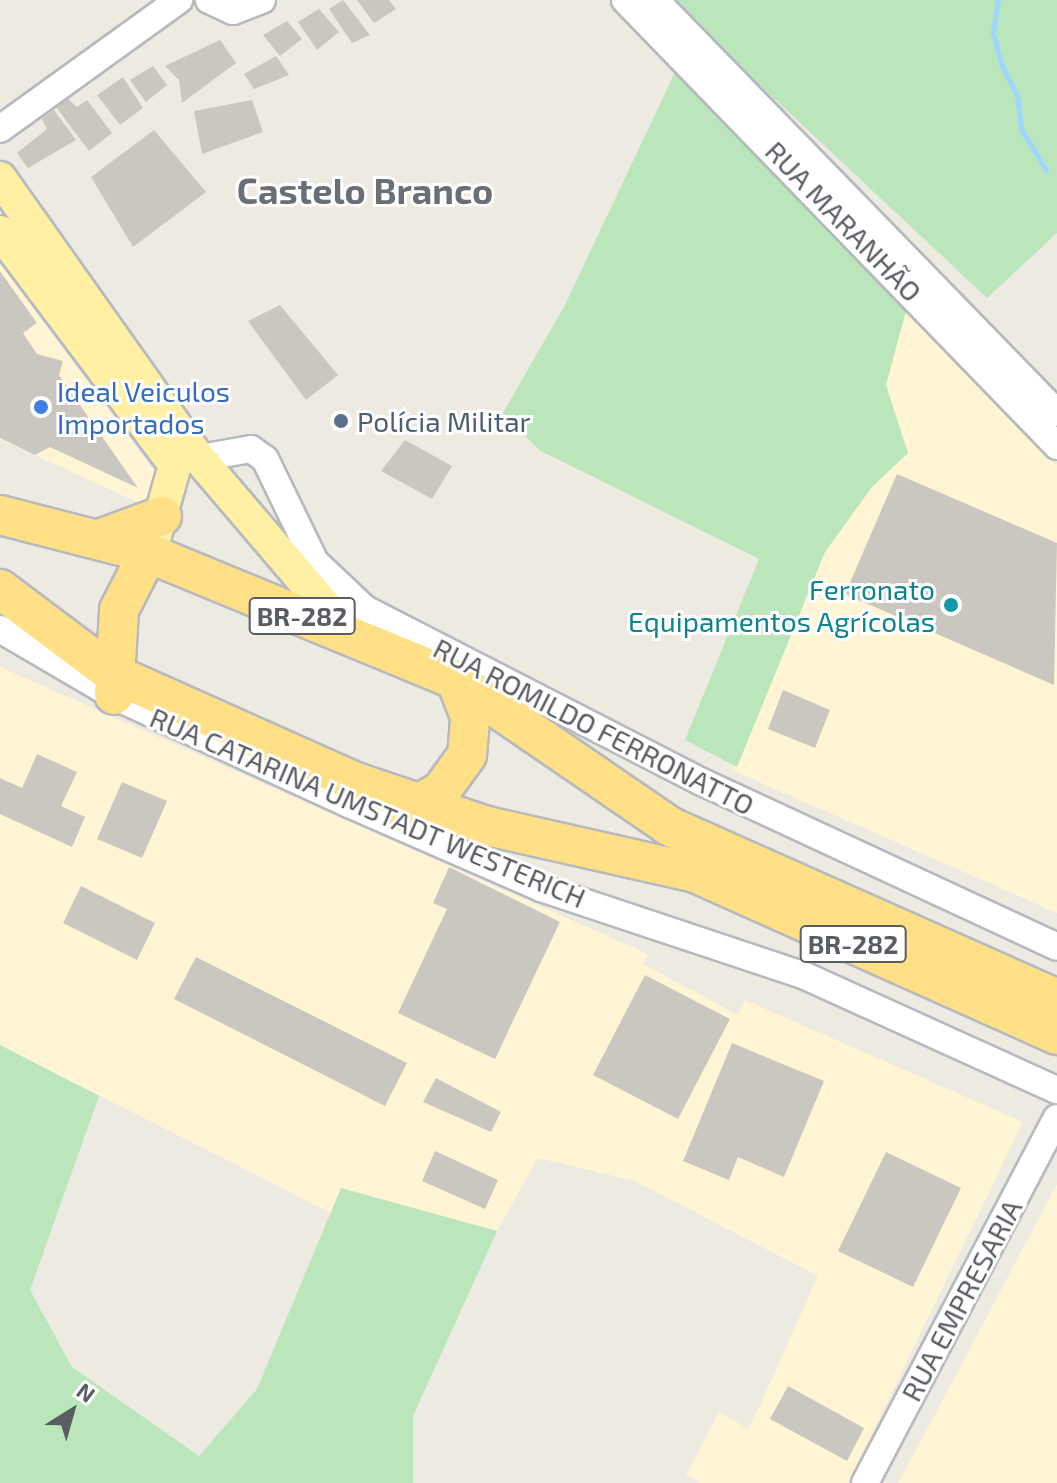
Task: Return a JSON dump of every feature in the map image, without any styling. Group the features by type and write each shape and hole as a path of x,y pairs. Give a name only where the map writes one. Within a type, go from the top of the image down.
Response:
{"highway":[{"name":"BR-282","path":"0,515 148,553 456,680 669,826 1057,999"},
{"path":"99,539 162,516"},
{"path":"113,684 119,610 148,553"},
{"name":"BR-282","path":"0,589 113,684 404,812 695,873 1057,1035"},
{"path":"404,812 441,791 467,755 470,717 456,680"}],"main road":[{"path":"0,178 186,460"},
{"path":"0,232 186,460 298,583 353,638"},
{"path":"148,553 186,460"}],"street":[{"path":"0,129 179,0"},
{"path":"209,0 233,11 262,0"},
{"name":"RUA MARANHÃO","path":"625,0 762,121"},
{"name":"RUA MARANHÃO","path":"655,0 762,121 990,357 1057,446"},
{"name":"RUA MARANHÃO","path":"990,357 1057,413"},
{"name":"RUA ROMILDO FERRONATTO","path":"186,460 242,448 265,459 315,562 365,609 702,782 1057,947"},
{"name":"RUA CATARINA UMSTADT WESTERICH","path":"0,629 113,684"},
{"name":"RUA CATARINA UMSTADT WESTERICH","path":"404,812 541,888 803,975 1057,1090"},
{"name":"RUA EMPRESARIA","path":"865,1483 1057,1118"}],"shaded area":[{"name":"Ideal Veiculos Importados","path":"0,264 154,471 159,485 152,509 0,439"},
{"path":"901,303 1057,465 1057,913 732,770"},
{"path":"0,667 648,954 643,964 738,1015 745,1000 1023,1122 848,1483 700,1483 686,1475 719,1412 749,1429 818,1276 635,1181 538,1158 497,1231 342,1189 331,1213 0,1045"},
{"path":"1057,1184 1057,1483 898,1483 929,1426"}],"green space":[{"path":"669,0 1057,0 1057,233 987,298"},
{"path":"676,70 909,300 886,385 908,453 872,487 825,552 737,767 685,740 759,559 539,450 503,413 565,305"},
{"path":"0,1045 99,1096 30,1290 72,1367 199,1456 257,1389 341,1188 497,1231 413,1416 413,1483 0,1483"}],"building":[{"path":"343,0 370,35 352,43 329,9"},
{"path":"357,0 389,0 396,9 374,23"},
{"path":"319,9 339,32 317,50 298,22"},
{"path":"287,21 302,39 280,56 263,35"},
{"path":"220,40 236,63 182,103 179,80 165,66"},
{"path":"276,56 289,75 254,89 244,74"},
{"path":"153,66 167,85 146,102 130,80"},
{"path":"123,77 143,108 120,125 97,95"},
{"path":"68,99 77,107 87,100 112,133 89,151 56,107"},
{"path":"252,100 263,132 202,154 194,111"},
{"path":"54,110 76,140 28,168 17,153 47,129 42,119"},
{"path":"154,130 206,192 133,247 91,177"},
{"name":"Ideal Veiculos Importados","path":"0,271 37,323 23,333 37,354 63,361 59,375 138,488 50,447 35,455 0,438"},
{"path":"280,305 338,375 306,400 248,321"},
{"path":"405,440 452,466 432,499 381,471"},
{"path":"897,474 1057,543 1054,685 845,594"},
{"path":"783,690 830,710 815,748 768,729"},
{"path":"37,754 77,772 61,806 85,817 72,847 0,814 0,778 22,788"},
{"path":"122,782 167,801 142,858 97,839"},
{"path":"449,867 560,922 495,1059 398,1013 447,909 433,903"},
{"path":"81,886 155,923 137,960 63,923"},
{"path":"196,957 407,1063 385,1106 174,999"},
{"path":"645,975 730,1019 678,1119 593,1075"},
{"path":"732,1043 824,1081 784,1177 738,1157 729,1180 683,1161"},
{"path":"436,1078 501,1112 491,1132 423,1102"},
{"path":"435,1151 498,1180 485,1209 422,1181"},
{"path":"886,1152 961,1188 913,1287 838,1251"},
{"path":"788,1386 864,1428 847,1461 770,1419"}],"waterway":[{"path":"998,0 993,33 1002,66 1017,95 1021,129 1046,170"}],"place":[{"name":"Ideal Veiculos Importados","path":"41,407"},
{"name":"Polícia Militar","path":"341,421"},
{"name":"Ferronato Equipamentos Agrícolas","path":"951,605"}],"district":[{"name":"Castelo Branco","path":"365,190"}]}
